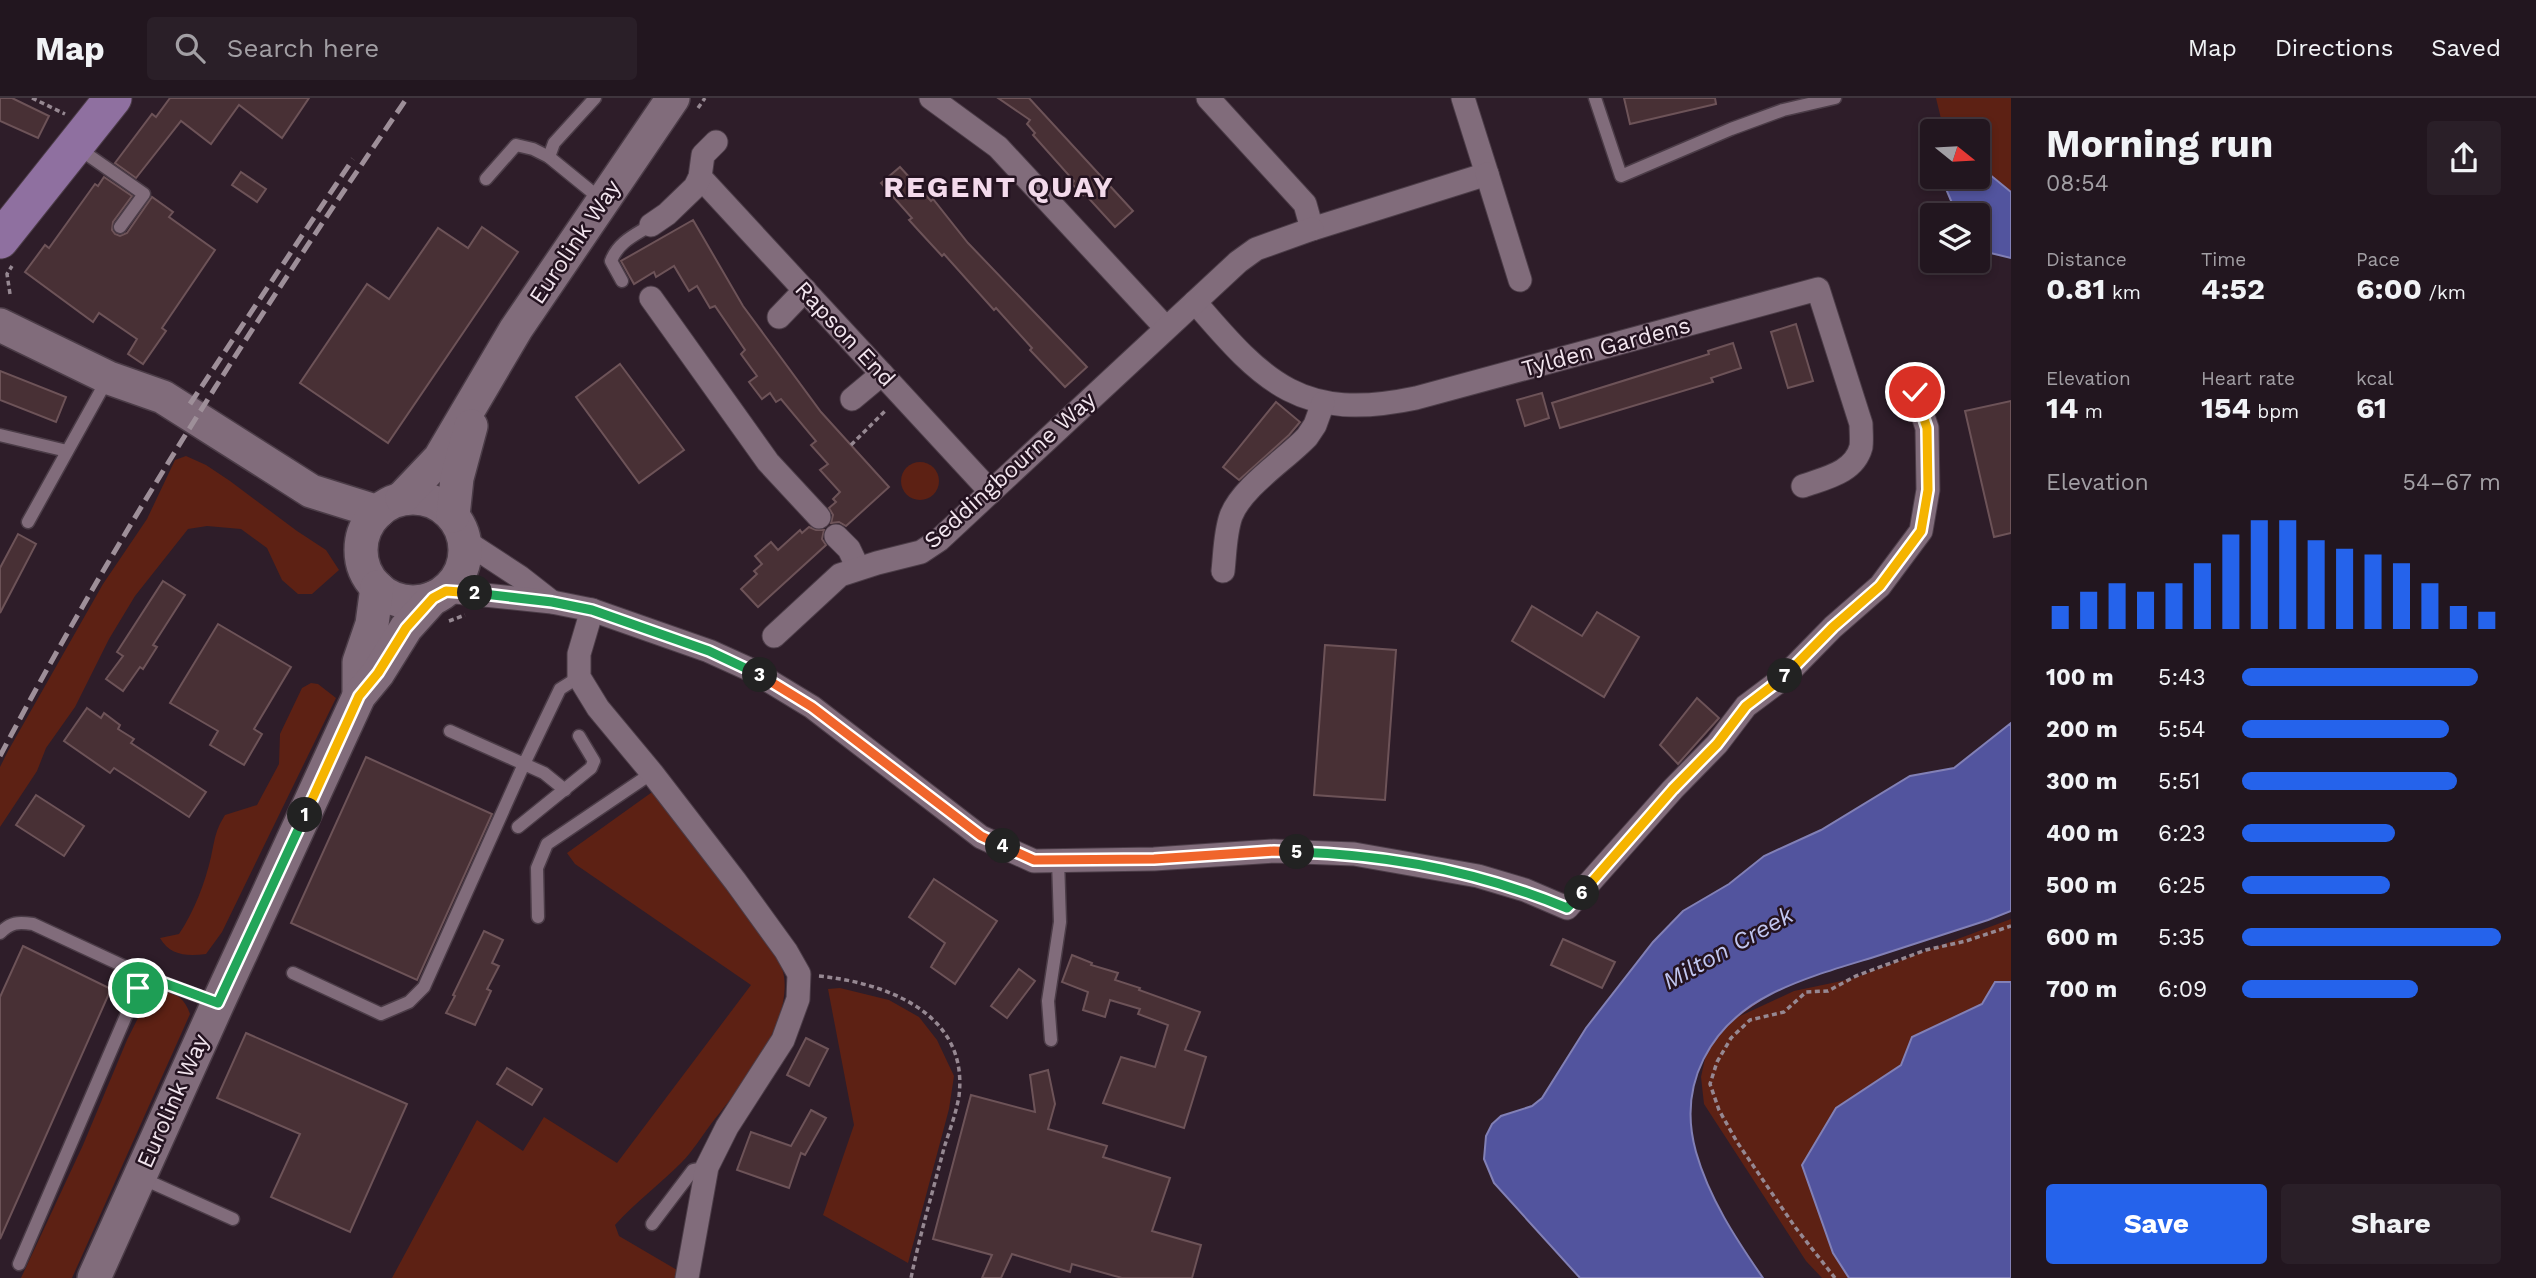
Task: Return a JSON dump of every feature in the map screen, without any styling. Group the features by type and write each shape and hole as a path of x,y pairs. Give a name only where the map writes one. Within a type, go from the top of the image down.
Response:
{"main road":[{"path":"4,257 70,130 113,98"},
{"name":"Eurolink Way","path":"390,505 440,458 516,329 603,201 685,104"},
{"path":"5,309 108,378 163,397 312,491 361,549"},
{"name":"Eurolink Way","path":"459,528 457,478 480,388"},
{"path":"312,491 390,505 416,497 443,506 459,528 465,555 456,580 439,594 418,602 403,601 389,596 368,576 362,563 363,535 390,505"},
{"name":"Eurolink Way","path":"359,696 359,662 372,624 377,587"},
{"name":"Eurolink Way","path":"94,1278 359,696 378,673 406,628 439,594"}],"street":[{"path":"931,98 998,147 1166,328"},
{"path":"1208,98 1306,204 1312,229"},
{"path":"1463,98 1520,280"},
{"path":"651,225 667,214 695,187 700,177 703,155 716,142"},
{"name":"Seddingbourne Way","path":"774,636 840,575 921,552 939,540 1166,328 1256,249 1487,174"},
{"name":"Rapson End","path":"700,177 991,492"},
{"name":"Tylden Gardens","path":"1195,302 1255,368 1278,385 1323,403 1353,406 1382,405 1416,398 1818,289 1861,424 1861,447 1851,466 1803,486"},
{"path":"779,317 805,290"},
{"path":"651,298 768,462 819,517"},
{"path":"852,399 882,374"},
{"path":"439,594 552,602 592,610 709,651 751,670 812,707 981,836 1034,860 1154,859 1274,851 1354,854 1478,876 1525,890 1567,908 1717,744 1746,706 1783,678 1833,627 1880,586 1921,531 1928,490 1927,428 1915,392"},
{"path":"1223,571 1227,531 1231,515 1240,499 1307,438 1323,403"},
{"path":"459,528 552,602"},
{"path":"836,536 849,549 858,568"},
{"path":"592,610 579,654 579,677 598,708 652,773 772,930 799,974 798,999 783,1040 727,1126 707,1167 687,1278"}],"lane":[{"path":"550,158 554,143 595,98"},
{"path":"1595,98 1621,176 1783,110 1835,98"},
{"path":"70,130 145,194 120,227"},
{"path":"486,179 516,145 533,149 550,158 603,201"},
{"path":"622,281 611,261 614,253 625,240 651,225"},
{"path":"28,522 108,378"},
{"path":"0,435 67,452"},
{"path":"293,973 382,1014 409,1002 424,987 560,689 579,677"},
{"path":"450,731 544,773 565,790"},
{"path":"518,827 592,768 594,761 579,736"},
{"path":"538,917 537,867 547,844 652,773"},
{"path":"1051,1040 1048,1001 1059,922 1058,860"},
{"path":"0,933 8,925 18,922 33,924 145,976 218,1003"},
{"path":"19,1264 145,976"},
{"path":"652,1224 693,1170 707,1167"},
{"path":"139,1177 233,1219"}],"path":[{"path":"32,98 70,130"},
{"path":"685,104 705,98"},
{"path":"4,257 5,309"},
{"path":"851,445 901,395"},
{"path":"1835,1278 1795,1227 1737,1142 1719,1110 1710,1084 1717,1062 1731,1038 1750,1020 1784,1012 1806,992 1828,991 1856,976 1926,950 1966,941 2011,926"},
{"path":"799,974 837,978 885,989 917,1006 943,1029 957,1057 959,1096 911,1278"}],"shaded area":[{"path":"1936,98 2011,98 2011,214 1989,189 1990,119 1941,119"},
{"path":"186,456 230,481 326,550 339,570 312,594 298,594 282,580 267,548 241,529 207,526 188,529 135,596 109,639 75,707 46,748 37,771 0,827 0,767 8,751 103,584 147,519 175,460"},
{"path":"920,462 933,468 939,481 933,494 920,500 907,494 901,481 907,468"},
{"path":"311,683 318,684 336,698 222,932 206,954 186,955 174,951 160,938 179,934 189,916 202,887 217,831 225,815 257,805 279,764 280,734 302,688"},
{"path":"655,790 768,945 782,968 785,988 782,1009 774,1030 763,1052 736,1092 685,1158 615,1225 619,1236 677,1270 677,1278 392,1278 477,1120 523,1151 544,1117 617,1163 751,985 575,864 567,853"},
{"path":"2011,911 1807,978 1769,995 1738,1017 1794,991 1851,979 2011,919 2011,1278 1822,1278 1806,1261 1704,1104 1701,1077 1706,1054 1694,1083 1690,1112 1693,1142 1715,1200 1763,1278 1660,1278 1654,1010"},
{"path":"163,988 180,998 190,1014 72,1278 21,1278 148,998 144,994 149,989"},
{"path":"840,988 889,1000 919,1017 937,1040 954,1076 949,1109 908,1263 823,1215 854,1125 828,989"}],"water":[{"path":"1990,175 2011,192 2011,258 1990,253 1990,203 1952,203 1946,189 1990,189"},
{"name":"Milton Creek","path":"2011,723 2011,911 1821,974 1771,994 1731,1022 1715,1040 1704,1059 1695,1080 1691,1103 1691,1127 1696,1152 1716,1202 1763,1278 1580,1278 1494,1183 1484,1159 1486,1136 1492,1124 1501,1116 1532,1106 1542,1098 1586,1028 1653,942 1683,911 1729,884 1764,856 1821,830 1910,776 1954,768"},
{"path":"1995,982 2011,982 2011,1278 1849,1278 1833,1253 1802,1165 1836,1108 1901,1065 1912,1037 1982,1004"}],"building":[{"path":"0,98 12,98 49,116 38,138 0,121"},
{"path":"170,98 309,98 282,138 239,105 211,144 181,121 136,178 115,163 152,114 156,117"},
{"path":"998,98 1029,98 1133,211 1115,227 1084,193 1083,195 1072,184 1074,181 1033,135 1035,133 1027,124 1030,120"},
{"path":"1624,98 1715,98 1716,104 1630,124"},
{"path":"900,167 931,201 933,199 968,243 1087,367 1065,387 996,308 994,310 944,254 942,256 909,220 912,218 881,183"},
{"path":"241,172 266,189 257,202 232,185"},
{"path":"104,177 132,196 113,222 112,230 115,234 120,236 127,233 152,197 173,212 169,217 215,250 162,328 166,331 143,364 128,354 137,339 99,313 93,322 25,272 45,245 49,248 95,184 98,186"},
{"path":"693,220 743,306 821,412 889,487 846,526 839,522 831,523 833,515 829,508 836,502 833,499 840,492 820,470 828,464 811,445 816,441 781,399 776,402 770,393 762,399 749,382 757,376 741,354 745,350 715,306 710,308 697,286 689,291 674,266 656,277 654,272 634,284 621,261"},
{"path":"482,227 518,252 388,443 300,383 367,284 389,299 438,228 468,248"},
{"path":"1796,324 1813,381 1788,388 1771,332"},
{"path":"1733,343 1741,368 1711,378 1713,382 1560,428 1552,403 1709,354 1708,351"},
{"path":"620,364 684,450 639,483 576,397"},
{"path":"0,371 66,397 56,422 0,400"},
{"path":"1542,393 1549,418 1525,426 1517,400"},
{"path":"2011,401 2011,533 1994,537 1965,411"},
{"path":"1276,402 1300,422 1239,480 1223,467"},
{"path":"809,527 824,530 822,539 826,545 758,607 741,589 757,574 754,571 762,564 755,556 771,542 778,550 800,530 802,533"},
{"path":"18,534 36,544 0,613 0,568"},
{"path":"163,581 185,595 153,645 157,647 143,669 140,667 123,691 106,679 123,656 117,652"},
{"path":"1532,606 1582,636 1597,612 1639,637 1604,697 1512,641"},
{"path":"218,624 291,667 254,729 262,734 244,765 210,745 218,731 170,703"},
{"path":"1325,645 1396,650 1385,800 1314,795"},
{"path":"1697,698 1719,718 1678,764 1660,745"},
{"path":"87,708 101,718 104,713 120,725 118,729 134,739 131,743 206,792 189,817 114,768 110,773 64,741"},
{"path":"366,757 492,814 417,980 291,923"},
{"path":"36,795 84,826 64,856 16,825"},
{"path":"934,879 997,921 955,984 931,967 945,943 909,917"},
{"path":"484,931 503,940 492,963 499,966 487,989 491,991 475,1025 446,1013"},
{"path":"1563,939 1615,962 1602,988 1551,965"},
{"path":"23,946 111,989 0,1239 0,997"},
{"path":"1072,955 1092,963 1091,965 1118,973 1115,980 1200,1012 1185,1050 1206,1057 1184,1128 1103,1103 1121,1057 1155,1067 1168,1025 1138,1014 1140,1009 1110,1000 1105,1017 1083,1010 1088,992 1062,982"},
{"path":"1019,969 1035,981 1007,1018 991,1006"},
{"path":"246,1033 407,1104 350,1232 271,1197 300,1134 217,1098"},
{"path":"806,1038 828,1049 809,1086 787,1075"},
{"path":"507,1068 542,1089 532,1105 497,1084"},
{"path":"1048,1070 1055,1104 1048,1129 1107,1146 1103,1157 1170,1178 1152,1231 1201,1245 1192,1278 1122,1278 1072,1264 1070,1272 1012,1254 1001,1278 982,1278 992,1255 933,1239 971,1095 1035,1112 1030,1075"},
{"path":"811,1110 826,1118 805,1155 801,1153 789,1188 737,1170 751,1132 791,1146"}],"railway":[{"path":"0,756 143,503 246,339 407,98"},
{"path":"190,404 353,159"}],"district":[{"name":"REGENT QUAY","path":"999,186"}],"route":[{"path":"138,988 145,976 218,1003 359,696 378,673 406,628 433,598 446,591 552,602 592,610 709,651 751,670 812,707 981,836 1034,860 1154,859 1274,851 1354,854 1478,876 1525,890 1567,908 1717,744 1746,706 1783,678 1833,627 1880,586 1921,531 1928,490 1927,428 1915,392"}]}
